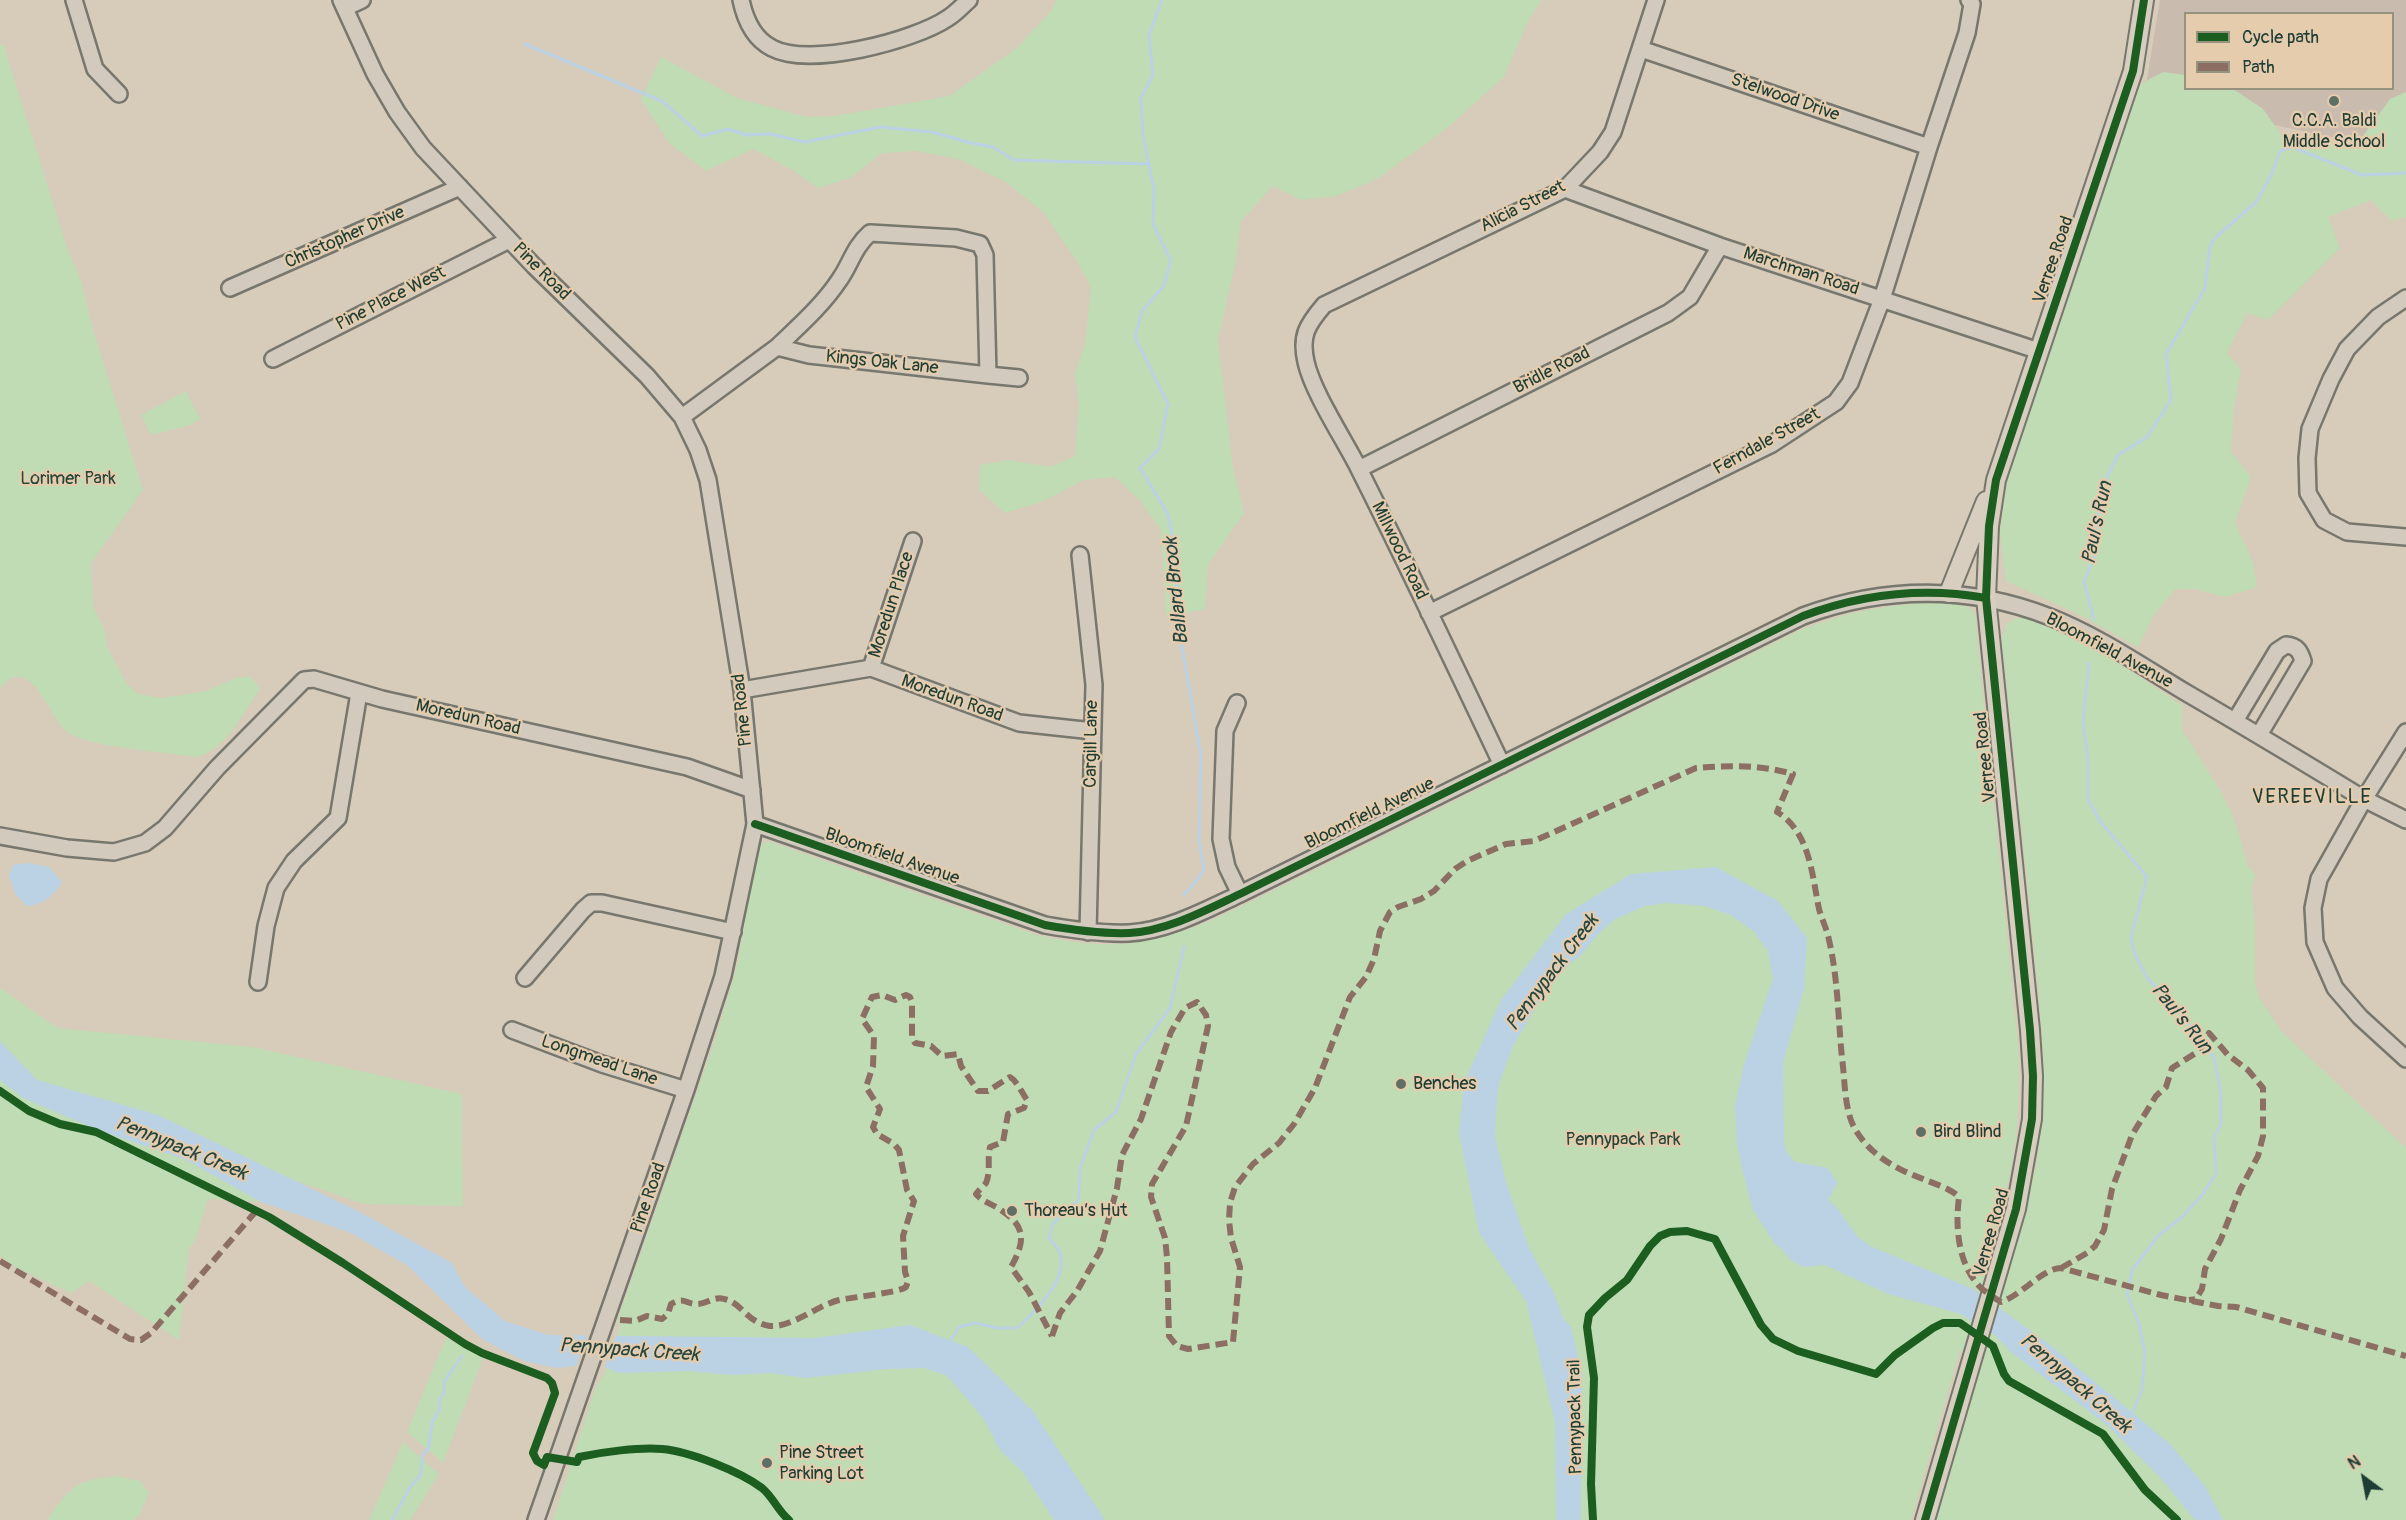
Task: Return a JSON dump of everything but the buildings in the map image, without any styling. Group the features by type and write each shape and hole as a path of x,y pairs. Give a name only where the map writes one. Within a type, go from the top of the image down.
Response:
{"main road":[{"name":"Verree Road","path":"1925,1520 2016,1209 2032,1119 2034,1076 1986,598 1989,526 1996,480 2133,71 2144,0"},
{"path":"1949,592 1996,480"}],"street":[{"path":"74,0 95,69 119,94"},
{"path":"343,4 362,0"},
{"path":"741,0 753,32 772,48 794,55 829,53 906,39 948,18 969,0"},
{"name":"Alicia Street","path":"1304,336 1311,320 1324,305 1565,189 1600,152 1613,132 1656,0"},
{"name":"Ferndale Street","path":"1429,613 1772,444 1836,402 1850,383 1882,298 1967,33 1971,4 1969,0"},
{"name":"Pine Road","path":"343,4 375,74 397,112 423,148 509,240 647,376 682,417 698,450 708,480 742,690 755,824 723,976 686,1090 536,1520"},
{"name":"Stelwood Drive","path":"1641,49 1929,147"},
{"name":"Christopher Drive","path":"230,288 460,188"},
{"name":"Marchman Road","path":"1565,189 1720,246 2039,351"},
{"path":"682,417 777,347 822,302 840,280 859,242 870,233 956,238 980,244 985,255 988,375"},
{"name":"Pine Place West","path":"273,359 509,240"},
{"name":"Bridle Road","path":"1359,469 1668,313 1690,297 1720,246"},
{"path":"2406,298 2378,317 2347,349 2331,379 2310,429 2307,458 2309,495 2324,520 2347,532 2406,537"},
{"name":"Millwood Road","path":"1304,336 1306,364 1314,385 1359,469 1502,765"},
{"name":"Kings Oak Lane","path":"777,347 809,355 1019,378"},
{"name":"Moredun Place","path":"871,668 913,541"},
{"name":"Cargill Lane","path":"1080,555 1094,685 1088,932"},
{"name":"Bloomfield Avenue","path":"755,824 1045,925 1088,932 1131,933 1160,927 1240,894 1803,616 1834,605 1876,597 1949,592 1986,598 2051,618 2102,642 2364,799 2406,820"},
{"path":"2235,721 2277,651 2286,645 2294,646 2300,651 2303,661 2259,735"},
{"path":"742,690 871,668"},
{"name":"Moredun Road","path":"871,668 957,702 1019,723 1093,731"},
{"name":"Moredun Road","path":"0,836 67,848 114,852 145,843 165,828 218,768 304,680 314,679 359,693 687,767 752,790"},
{"path":"258,982 266,926 276,888 294,861 338,818 359,693"},
{"path":"1237,703 1225,731 1221,838 1227,867 1240,894"},
{"path":"2404,1052 2360,1017 2335,988 2314,942 2313,908 2319,879 2364,799 2406,732"},
{"path":"525,978 591,903 602,903 733,932"},
{"name":"Longmead Lane","path":"512,1030 602,1064 686,1090"}],"shaded area":[{"path":"2160,0 2406,0 2406,148 2354,142 2144,97"}],"green space":[{"path":"1057,0 1542,0 1529,19 1504,77 1446,129 1377,179 1336,196 1301,200 1273,186 1241,221 1235,265 1218,340 1233,468 1244,513 1208,565 1205,609 1166,617 1161,530 1141,502 1115,477 1084,480 1044,501 1005,513 979,490 980,465 1008,460 1050,467 1075,456 1079,405 1075,373 1085,344 1091,288 1077,261 1043,212 1006,182 958,159 917,151 882,153 850,178 818,188 794,171 753,149 706,171 668,142 641,99 661,57 737,98 807,117 835,116 949,96 1017,48 1050,12"},
{"name":"Lorimer Park","path":"0,44 4,46 67,248 81,280 92,326 143,490 91,563 93,607 104,628 107,647 127,684 138,694 162,698 206,691 236,678 250,676 260,688 233,729 217,747 196,757 91,742 66,731 59,724 38,690 29,681 20,677 10,679 0,689"},
{"path":"2163,72 2184,75 2184,90 2234,90 2263,109 2282,136 2323,145 2363,136 2390,99 2406,92 2406,217 2392,221 2371,200 2328,217 2340,248 2268,320 2247,313 2227,353 2241,370 2234,408 2231,452 2251,477 2235,523 2253,562 2257,587 2225,597 2194,589 2175,589 2154,615 2138,647 2080,615 2006,581 2000,532 2009,459 2135,87"},
{"path":"186,391 200,419 191,425 151,435 141,415"},
{"name":"Pennypack Park","path":"1934,603 1963,605 1972,610 1975,615 2019,1056 2018,1110 2014,1150 2007,1188 1985,1262 2005,1277 2036,1167 2044,1075 2041,1019 2002,639 2007,623 2019,618 2035,620 2078,639 2182,705 2182,730 2222,793 2236,824 2248,867 2256,875 2251,886 2255,923 2255,983 2259,997 2281,1031 2406,1148 2406,1520 1936,1520 1980,1366 1960,1350 1911,1520 553,1520 595,1389 603,1376 621,1324 617,1322 715,1040 737,966 757,850 762,843 771,842 1037,935 1090,944 1136,942 1158,938 1181,932 1230,912 1800,630 1866,610"},
{"path":"0,988 58,1028 253,1047 462,1094 463,1206 364,1204 290,1179 158,1115 199,1167 261,1202 208,1199 195,1241 189,1248 179,1340 89,1281 71,1293 15,1267 0,1256"},
{"path":"446,1338 483,1358 443,1463 407,1432"},
{"path":"403,1442 439,1474 410,1520 369,1520"},
{"path":"118,1476 140,1481 149,1492 140,1513 134,1520 47,1520 68,1492 75,1487 92,1480"}],"water":[{"path":"28,863 49,867 62,882 48,898 27,906 16,895 9,876 13,865"},
{"name":"Pennypack Creek","path":"1716,867 1778,901 1807,938 1804,989 1783,1063 1786,1152 1795,1162 1828,1168 1837,1183 1828,1200 1837,1208 1857,1236 1870,1246 1973,1289 2049,1344 2169,1443 2205,1486 2223,1520 2195,1520 2159,1476 2107,1425 2011,1352 1995,1335 1961,1314 1888,1294 1825,1265 1803,1267 1790,1260 1775,1244 1753,1210 1737,1143 1735,1107 1744,1064 1773,979 1768,951 1754,932 1731,915 1705,906 1666,903 1645,906 1614,920 1598,934 1583,953 1565,968 1542,997 1513,1046 1499,1083 1495,1137 1506,1182 1529,1248 1555,1295 1563,1318 1571,1327 1582,1373 1581,1520 1556,1520 1555,1422 1526,1301 1479,1233 1459,1133 1464,1083 1501,1000 1566,914 1631,874"},
{"name":"Pennypack Creek","path":"0,1041 37,1080 158,1115 356,1210 452,1263 465,1287 505,1321 548,1335 815,1338 910,1325 968,1347 1032,1410 1105,1520 1054,1520 1022,1471 1000,1450 985,1421 969,1401 947,1376 924,1368 887,1369 806,1378 770,1373 731,1375 690,1371 618,1373 605,1367 556,1368 524,1361 482,1339 408,1266 351,1233 261,1202 186,1160 101,1131 23,1098 0,1080"}],"pier":[{"path":"588,1332 617,1332 604,1370 575,1369"}],"waterway":[{"name":"Ballard Brook","path":"1162,0 1149,35 1153,75 1141,98 1143,135 1154,190 1153,224 1171,261 1163,287 1142,311 1135,337 1168,404 1159,449 1140,468 1168,514 1177,561 1177,618 1201,756 1199,840 1204,871 1184,895"},
{"path":"525,44 662,101 702,136 728,129 747,135 770,134 805,142 880,127 932,132 993,147 1014,160 1149,164"},
{"name":"Paul's Run","path":"2094,619 2084,582 2096,552 2096,527 2105,481 2118,455 2147,437 2171,400 2166,354 2205,288 2210,246 2215,238 2256,202 2271,176 2280,151 2292,147 2362,175 2406,173"},
{"name":"Paul's Run","path":"2089,663 2083,722 2088,759 2088,800 2100,821 2147,877 2131,938 2135,955 2148,979 2177,1009 2214,1058 2221,1094 2221,1125 2214,1136 2216,1174 2202,1195 2183,1216 2158,1236 2132,1270 2127,1294 2139,1324 2145,1352 2142,1390 2131,1416"},
{"name":"Ballard Brook","path":"949,1343 959,1327 975,1323 997,1328 1017,1328 1040,1305 1055,1284 1061,1263 1060,1253 1049,1238 1052,1225 1079,1199 1080,1168 1094,1130 1116,1112 1136,1054 1170,1008 1184,947"},
{"path":"392,1520 409,1489 421,1474 422,1456 429,1447 432,1422 439,1411 440,1399 444,1393 444,1382 462,1356"}],"marked path":[{"path":"1052,1336 1060,1313 1077,1291 1100,1251 1117,1188 1122,1155 1141,1119 1171,1032 1185,1008 1197,1002 1206,1015 1208,1026 1186,1126 1152,1184 1151,1197 1165,1238 1169,1336 1177,1346 1188,1349 1233,1342 1240,1267 1231,1238 1229,1220 1230,1203 1235,1187 1253,1164 1279,1143 1294,1124 1315,1088 1350,997 1366,977 1374,959 1380,931 1390,912 1434,891 1455,869 1467,861 1506,844 1534,841 1696,768 1733,766 1757,767 1793,774 1777,812 1796,831 1808,855 1819,909 1828,936 1836,983 1846,1094 1851,1121 1861,1138 1876,1154 1903,1171 1947,1189 1959,1197 1960,1246 1967,1268 1981,1288 2001,1302 2017,1294 2047,1272 2061,1268 2161,1295 2218,1306 2236,1307 2406,1356"},
{"path":"620,1320 635,1321 647,1316 662,1319 668,1314 671,1304 676,1302 682,1300 697,1304 720,1298 736,1304 755,1321 778,1326 839,1300 885,1293 906,1287 908,1281 905,1272 903,1236 914,1201 907,1190 899,1150 894,1144 877,1134 873,1127 880,1109 866,1087 873,1066 874,1036 862,1019 872,997 882,995 895,1000 906,995 912,1002 912,1038 915,1043 931,1046 942,1056 958,1054 961,1066 978,1091 988,1091 1010,1077 1027,1100 1024,1108 1008,1114 1003,1142 990,1147 986,1183 976,1194 1013,1219 1018,1226 1020,1247 1011,1267 1029,1292 1052,1336"},
{"path":"2061,1268 2095,1246 2104,1230 2112,1189 2132,1135 2156,1096 2166,1087 2172,1068 2199,1051 2209,1033 2228,1055 2248,1070 2263,1088 2263,1136 2258,1156 2240,1190 2221,1239 2205,1269 2202,1289 2196,1299 2189,1300"},
{"path":"0,1261 130,1339 141,1340 151,1333 257,1210"}],"cycle path":[{"path":"1925,1520 2016,1209 2032,1119 2033,1076 2030,1030 1986,598 1989,526 1996,480 2133,71 2144,0"},
{"path":"755,824 1045,925 1098,932 1143,931 1186,919 1240,894 1803,616 1848,602 1893,595 1940,593 1986,598"},
{"path":"0,1091 29,1111 60,1124 96,1132 269,1217 465,1344 482,1353 547,1378 552,1383 555,1393 533,1453 537,1461 544,1465 547,1457 577,1462 579,1457 620,1450 673,1451 714,1463 753,1482 766,1492 789,1520"},
{"name":"Pennypack Trail","path":"1593,1520 1591,1484 1594,1378 1587,1327 1589,1315 1627,1280 1650,1246 1660,1236 1670,1232 1687,1231 1715,1239 1761,1325 1773,1339 1798,1351 1876,1374 1895,1355 1933,1328 1943,1323 1960,1323 1993,1346 2009,1381 2103,1434 2145,1490 2177,1520"}],"place":[{"name":"C.C.A. Baldi Middle School","path":"2334,101"},
{"name":"Benches","path":"1401,1084"},
{"name":"Bird Blind","path":"1921,1132"},
{"name":"Thoreau’s Hut","path":"1012,1211"},
{"name":"Pine Street Parking Lot","path":"767,1463"}],"district":[{"name":"VEREEVILLE","path":"2312,798"}]}
